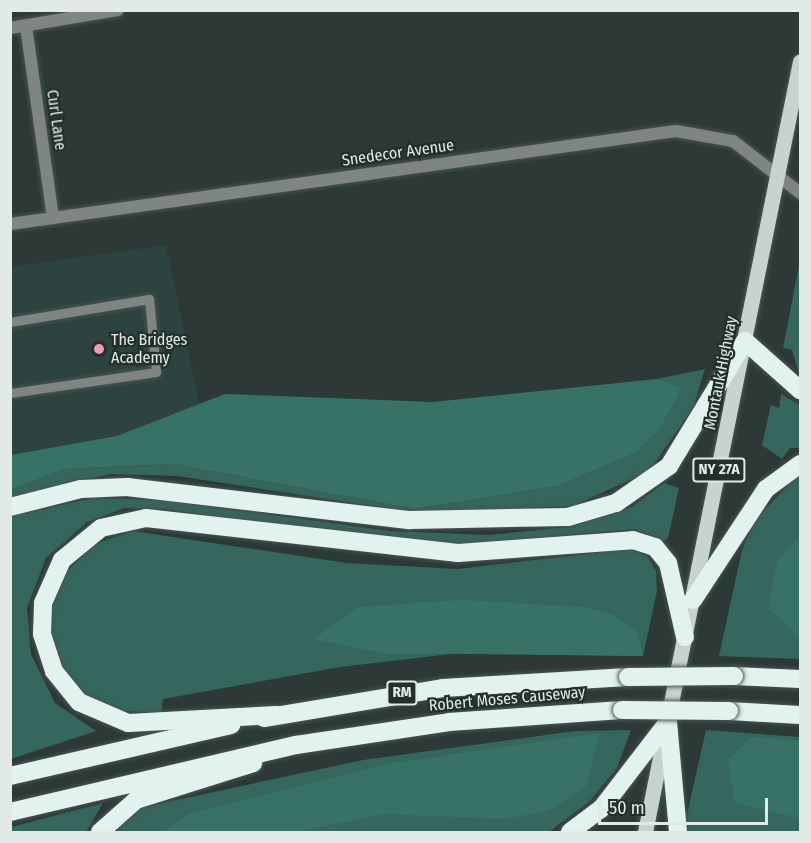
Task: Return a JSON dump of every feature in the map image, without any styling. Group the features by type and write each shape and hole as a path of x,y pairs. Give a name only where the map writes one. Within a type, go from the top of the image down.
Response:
{"highway":[{"path":"10,507 81,489 127,487 410,520 568,517 616,503 669,466 746,341 801,390"},
{"path":"693,600 766,489 801,464"},
{"path":"276,715 128,723 79,702 54,671 42,634 43,603 62,560 101,528 146,518 458,553 633,540 655,547 668,563 685,637"},
{"name":"Robert Moses Causeway","path":"10,777 276,715 443,688 628,677 734,676 801,679"},
{"name":"Robert Moses Causeway","path":"10,812 296,745 449,722 622,710 729,711 801,715"},
{"path":"570,832 607,803 668,722"},
{"path":"668,722 678,832"},
{"path":"100,832 136,800 212,780 296,745"}],"main road":[{"name":"Montauk Highway","path":"645,832 798,86 801,61"}],"street":[{"path":"10,28 118,10"},
{"name":"Curl Lane","path":"26,26 53,218"},
{"name":"Snedecor Avenue","path":"10,224 676,131 732,141 801,193"}],"lane":[{"path":"10,322 149,299 156,372 10,393"}],"shaded area":[{"name":"The Bridges Academy","path":"166,245 205,431 11,458 10,267"}],"green space":[{"path":"800,260 800,377 792,350 783,348"},
{"path":"705,369 693,408 649,471 573,506 419,513 177,476 110,474 11,497 10,489 65,469 174,464 414,509 558,486 635,453 681,388 657,379"},
{"path":"657,379 682,388 659,429 635,453 558,486 414,509 174,464 65,469 11,489 11,455 117,436 225,394 433,402"},
{"path":"781,394 800,405 800,448 790,448 782,459 762,445 771,405 779,408"},
{"path":"799,474 800,659 719,656 742,550 754,521"},
{"path":"664,483 679,488 668,538 661,543 635,529 472,544 396,541 163,509 125,508 87,522 46,558 27,608 31,654 55,703 96,731 11,759 10,518 17,515 93,498 161,500 390,531 489,535 569,527 632,507"},
{"path":"133,531 347,563 457,569 630,549 647,556 656,571 657,591 643,656 459,653 340,667 163,699 161,713 110,710 77,690 56,662 48,622 59,580 93,545"},
{"path":"800,536 800,637 769,609 777,561"},
{"path":"462,600 582,607 613,615 637,632 643,656 382,653 314,639 358,607"},
{"path":"631,730 617,768 590,801 549,832 115,832 139,808 363,760 575,731"},
{"path":"706,730 800,737 800,832 683,832"},
{"path":"599,733 587,785 548,811 504,819 384,814 296,832 163,832 188,814 388,764"},
{"path":"751,737 800,741 800,818 735,803 728,760"},
{"path":"103,803 86,832 11,832 11,827"}],"place":[{"name":"The Bridges Academy","path":"99,349"}]}
